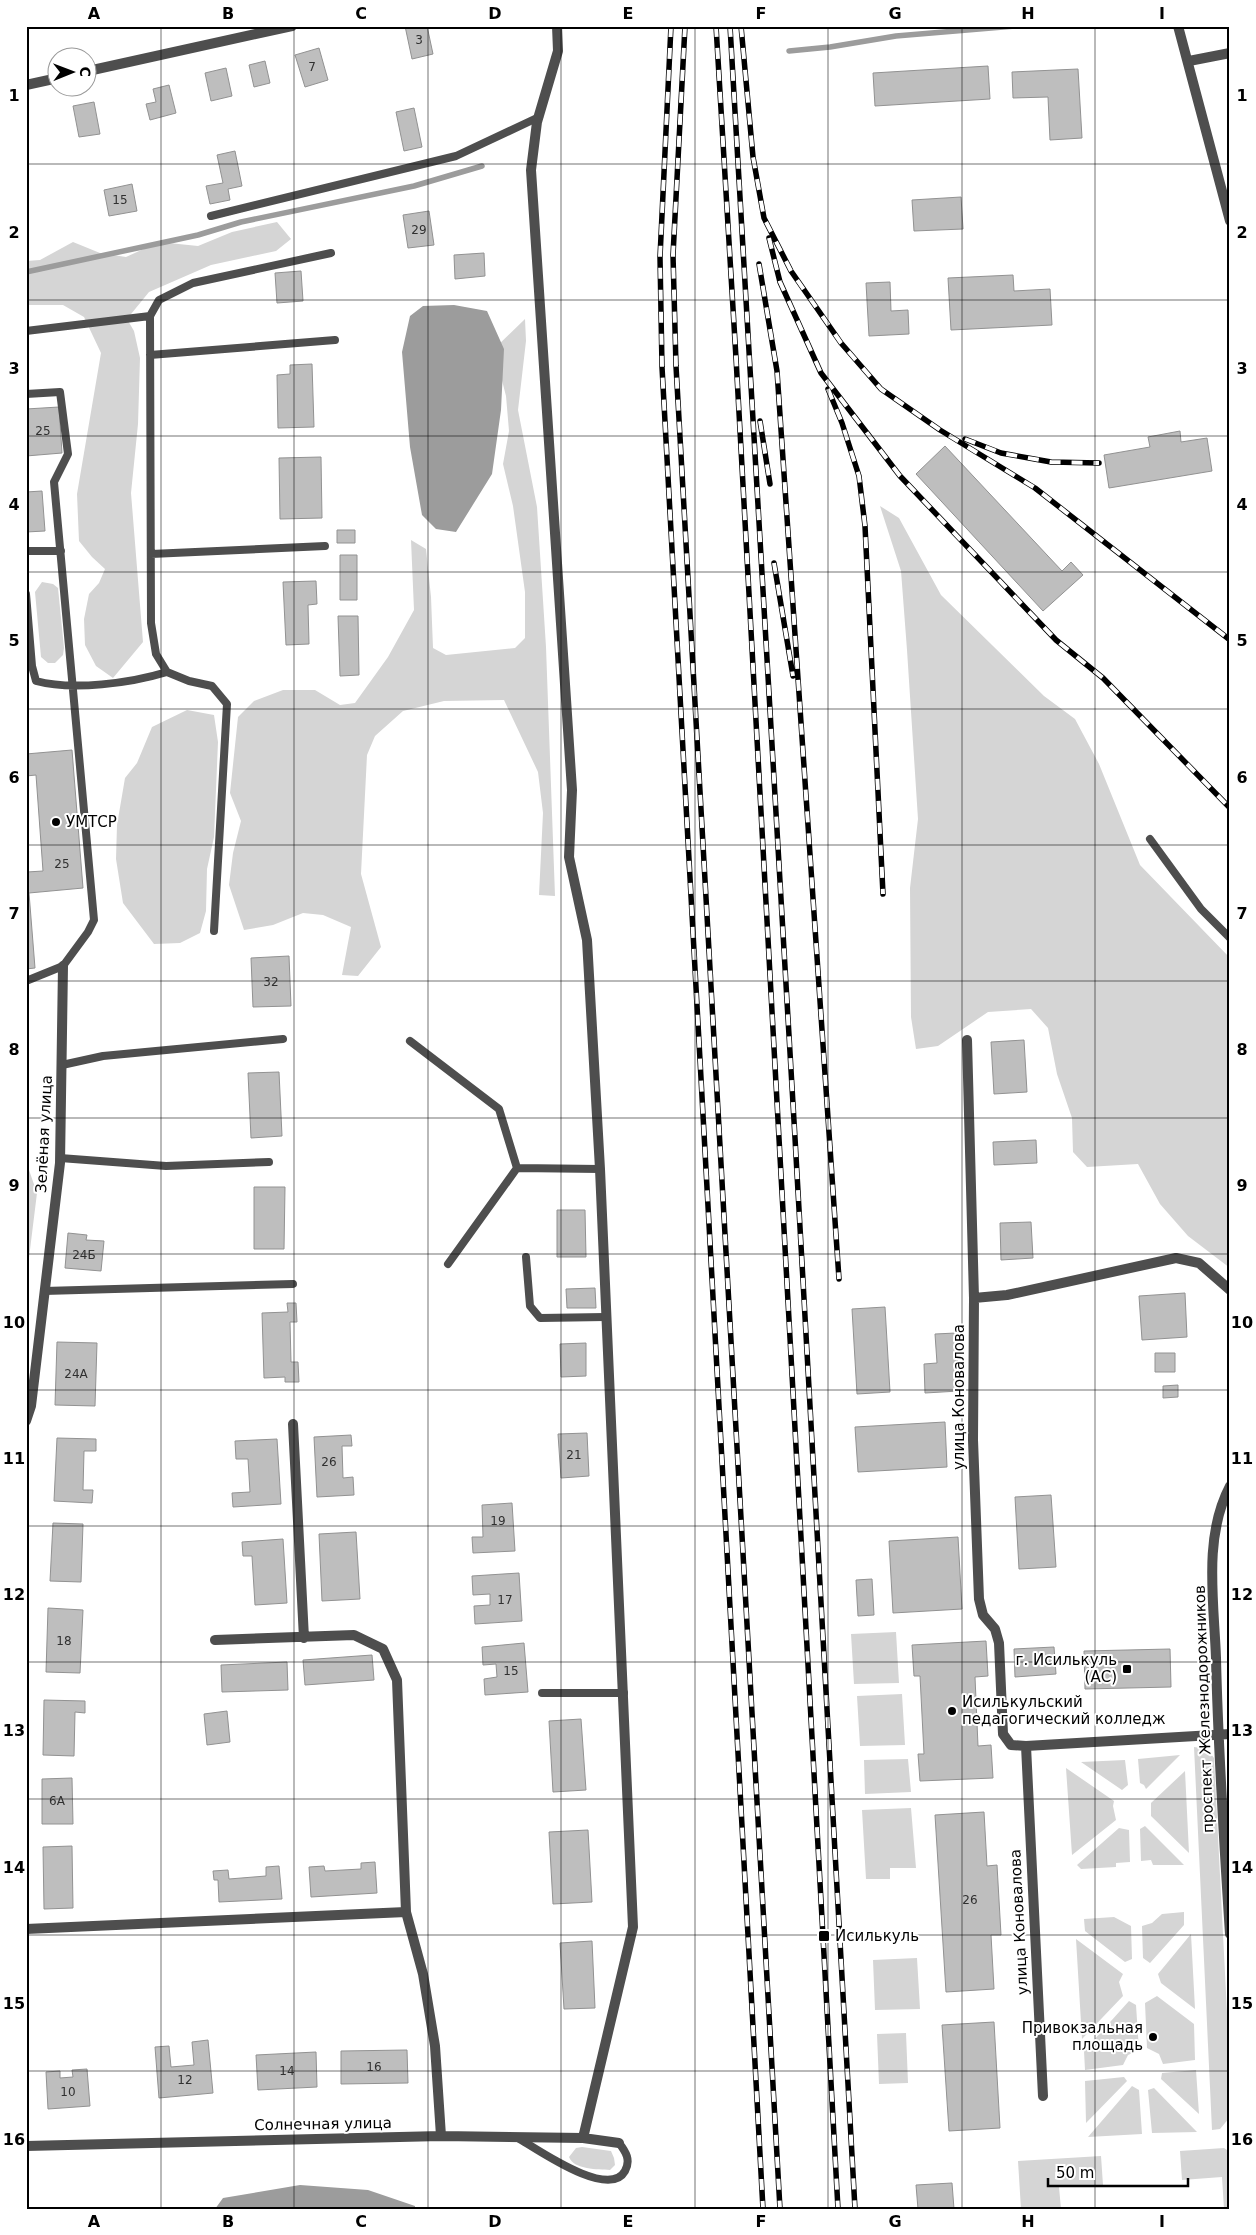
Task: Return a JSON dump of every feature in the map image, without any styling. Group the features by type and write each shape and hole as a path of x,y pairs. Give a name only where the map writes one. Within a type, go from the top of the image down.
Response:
{"street":[{"path":"98,69 292,26"},
{"path":"557,26 558,51 538,117 531,170 572,790 569,857 587,940 600,1169 605,1317 634,1927 583,2138"},
{"path":"1178,26 1230,221"},
{"path":"1188,61 1230,53"},
{"path":"26,85 48,80"},
{"name":"Зелёная улица","path":"26,1421 30,1406 60,1158 64,966"},
{"name":"улица Коновалова","path":"967,1040 974,1298 973,1440 979,1599 983,1615 995,1630 999,1643 1003,1734 1011,1745 1026,1746 1043,2096"},
{"path":"974,1298 1007,1295 1176,1258 1199,1262 1230,1290"},
{"path":"293,1424 304,1638"},
{"name":"проспект Железнодорожников","path":"1230,1486 1221,1503 1213,1553 1218,1735 1230,1934"},
{"path":"215,1640 354,1636 383,1649 397,1680 406,1912 423,1974 435,2046 441,2136"},
{"path":"1026,1746 1230,1734"},
{"path":"26,1929 406,1912"},
{"name":"Солнечная улица","path":"26,2146 441,2136 583,2138 620,2143"}],"lane":[{"path":"211,216 456,156 538,117"},
{"path":"214,932 228,704 212,686 189,681 167,672 156,654 151,623 150,316 159,300 193,283 331,253"},
{"path":"26,331 150,316"},
{"path":"150,355 335,340"},
{"path":"26,394 60,392 68,454 54,482 94,920 88,932 64,966 26,981"},
{"path":"150,554 325,546"},
{"path":"26,551 61,551"},
{"path":"26,594 32,666 36,681 52,685 73,685 140,680 167,672"},
{"path":"1150,839 1201,909 1230,938"},
{"path":"62,1066 103,1056 283,1039"},
{"path":"410,1041 499,1109 517,1168"},
{"path":"60,1158 166,1166 269,1162"},
{"path":"517,1168 600,1169"},
{"path":"448,1264 517,1168"},
{"path":"526,1257 530,1306 540,1318 605,1317"},
{"path":"44,1291 293,1284"},
{"path":"542,1693 624,1693"},
{"path":"518,2138 585,2176 603,2180 615,2180 624,2174 629,2163 620,2143"}],"shaded area":[{"path":"277,222 291,239 276,251 211,265 149,292 127,319 134,331 140,358 138,424 131,493 143,642 113,678 96,666 85,645 84,619 89,594 99,583 105,569 79,541 77,494 101,353 84,317 63,305 26,305 26,261 40,260 73,242 100,253 126,257 159,242 198,246 232,232"},
{"path":"454,305 487,311 504,349 501,410 492,474 456,532 436,529 422,515 410,447 402,352 410,316 423,306"},
{"path":"525,319 526,341 518,410 537,507 546,647 555,896 539,895 543,813 538,772 504,700 444,701 403,711 375,736 367,755 361,874 381,947 358,976 342,975 351,927 323,915 303,913 273,925 244,930 229,885 233,853 241,821 230,793 238,717 254,701 283,690 315,690 340,705 355,703 388,657 414,610 411,540 426,549 431,597 433,648 446,655 515,648 525,638 525,592 513,506 503,464 509,431 506,396 494,349"},
{"path":"880,506 899,518 941,595 1044,696 1075,719 1099,764 1140,865 1230,958 1230,1268 1188,1236 1160,1204 1138,1164 1087,1167 1073,1152 1072,1118 1057,1074 1048,1028 1031,1009 988,1012 938,1046 916,1049 911,1017 910,888 918,819 907,650 901,571"},
{"path":"42,582 53,584 58,588 64,648 63,655 55,663 48,663 41,657 35,592"},
{"path":"187,710 214,715 218,742 214,837 207,869 206,911 200,933 180,943 154,944 123,903 116,859 117,825 125,778 137,763 152,727"},
{"path":"26,1170 29,1170 37,1193 26,1282"},
{"path":"896,1632 899,1683 854,1684 851,1634"},
{"path":"902,1694 905,1745 860,1746 857,1696"},
{"path":"1194,1747 1207,1749 1214,1758 1230,2071 1230,2117 1220,2129 1212,2130"},
{"path":"1180,1755 1146,1789 1140,1783 1138,1759"},
{"path":"908,1759 911,1792 865,1794 864,1760"},
{"path":"1125,1760 1128,1785 1122,1790 1081,1762"},
{"path":"1066,1768 1114,1801 1113,1806 1116,1820 1072,1855"},
{"path":"1185,1771 1189,1853 1151,1816 1151,1803"},
{"path":"911,1808 916,1868 890,1868 890,1879 866,1879 862,1810"},
{"path":"1145,1826 1184,1865 1153,1865 1151,1860 1141,1861 1140,1829"},
{"path":"1119,1828 1129,1830 1130,1862 1116,1863 1116,1867 1081,1869 1077,1865"},
{"path":"1184,1912 1184,1925 1150,1963 1143,1958 1142,1926 1152,1923 1162,1914"},
{"path":"1114,1917 1131,1926 1132,1959 1125,1962 1085,1931 1084,1919"},
{"path":"1191,1934 1195,2009 1161,1983 1158,1974"},
{"path":"1076,1939 1123,1974 1119,1982 1123,1996 1082,2039"},
{"path":"917,1958 920,2009 875,2010 873,1960"},
{"path":"1157,1996 1194,2024 1195,2060 1163,2064 1159,2054 1147,2048 1145,2003"},
{"path":"1129,2001 1136,2005 1139,2050 1128,2055 1123,2065 1085,2070 1084,2051"},
{"path":"906,2033 908,2083 879,2084 877,2034"},
{"path":"1196,2070 1199,2114 1161,2079 1162,2073"},
{"path":"1124,2077 1127,2081 1086,2123 1085,2081"},
{"path":"1132,2086 1139,2090 1142,2134 1088,2137"},
{"path":"1154,2088 1197,2132 1152,2133 1148,2090"},
{"path":"582,2147 611,2151 615,2165 610,2170 581,2167 569,2157 576,2148"},
{"path":"1224,2148 1230,2152 1230,2209 1224,2209 1222,2177 1182,2180 1180,2151"},
{"path":"1101,2156 1103,2185 1059,2187 1061,2209 1021,2209 1018,2161"},
{"path":"300,2185 368,2190 415,2206 415,2209 215,2209 223,2198"}],"building":[{"path":"405,26 427,26 433,54 412,59"},
{"path":"319,48 328,80 305,87 295,55"},
{"path":"265,61 270,83 254,87 249,65"},
{"path":"988,66 990,99 875,106 873,73"},
{"path":"226,68 232,96 211,101 205,73"},
{"path":"1078,69 1082,138 1050,140 1048,97 1013,98 1012,72"},
{"path":"169,85 176,113 150,120 146,104 156,102 153,89"},
{"path":"94,102 100,134 79,137 73,106"},
{"path":"414,108 422,147 404,151 396,112"},
{"path":"235,151 242,186 228,189 230,200 210,204 206,186 223,183 217,155"},
{"path":"132,184 137,211 109,216 104,190"},
{"path":"961,197 963,229 914,231 912,200"},
{"path":"429,211 434,245 408,248 403,215"},
{"path":"484,253 485,276 455,279 454,255"},
{"path":"301,271 303,301 277,303 275,273"},
{"path":"1013,275 1014,291 1050,289 1052,325 951,330 948,278"},
{"path":"890,282 891,311 908,310 909,334 869,336 866,283"},
{"path":"312,364 314,427 278,428 277,375 290,374 290,365"},
{"path":"59,407 62,453 26,456 26,409"},
{"path":"1180,431 1181,442 1207,438 1212,471 1109,488 1104,455 1150,447 1148,437"},
{"path":"945,446 1062,571 1071,562 1083,575 1043,611 916,474"},
{"path":"321,457 322,518 280,519 279,458"},
{"path":"42,491 45,531 26,532 26,492"},
{"path":"337,530 355,530 355,543 337,543"},
{"path":"340,555 357,555 357,600 340,600"},
{"path":"316,581 317,604 308,605 309,644 286,645 283,582"},
{"path":"338,616 358,616 359,675 340,676"},
{"path":"72,750 83,888 29,893 35,968 26,969 26,857 27,872 43,871 36,775 26,776 26,754"},
{"path":"289,956 291,1006 253,1007 251,958"},
{"path":"1024,1040 1027,1092 994,1094 991,1042"},
{"path":"279,1072 282,1136 251,1138 248,1073"},
{"path":"1036,1140 1037,1163 994,1165 993,1142"},
{"path":"254,1187 285,1187 284,1249 254,1249"},
{"path":"557,1210 585,1210 586,1257 557,1257"},
{"path":"1031,1222 1033,1258 1001,1260 1000,1223"},
{"path":"68,1233 87,1235 86,1240 104,1241 101,1271 65,1268"},
{"path":"595,1288 596,1308 567,1308 566,1289"},
{"path":"1185,1293 1187,1337 1142,1340 1139,1296"},
{"path":"287,1303 296,1303 297,1322 290,1322 291,1362 298,1362 299,1382 285,1382 285,1377 264,1378 262,1313 288,1312"},
{"path":"885,1307 890,1392 857,1394 852,1309"},
{"path":"956,1333 959,1391 925,1393 924,1364 937,1363 935,1334"},
{"path":"57,1342 97,1343 95,1406 55,1405"},
{"path":"586,1343 586,1376 561,1377 560,1344"},
{"path":"1155,1353 1175,1353 1175,1372 1155,1372"},
{"path":"1178,1385 1178,1397 1163,1398 1163,1386"},
{"path":"945,1422 947,1467 858,1472 855,1427"},
{"path":"587,1433 589,1476 561,1478 558,1434"},
{"path":"351,1435 352,1446 342,1446 343,1478 353,1477 354,1495 317,1497 314,1437"},
{"path":"57,1438 96,1439 96,1451 84,1451 83,1490 93,1490 92,1503 54,1501"},
{"path":"277,1439 281,1504 233,1507 232,1493 250,1492 248,1459 236,1459 235,1441"},
{"path":"1051,1495 1056,1567 1019,1569 1015,1497"},
{"path":"512,1503 515,1551 473,1553 472,1537 483,1537 482,1505"},
{"path":"53,1523 83,1524 81,1582 50,1581"},
{"path":"356,1532 360,1599 322,1601 319,1534"},
{"path":"958,1537 962,1609 893,1613 889,1541"},
{"path":"283,1539 287,1603 255,1605 252,1556 243,1556 242,1542"},
{"path":"519,1573 522,1621 475,1624 474,1606 490,1605 490,1594 473,1595 472,1576"},
{"path":"872,1579 874,1615 858,1616 856,1580"},
{"path":"48,1608 83,1610 80,1673 46,1672"},
{"path":"986,1641 988,1676 975,1677 978,1746 991,1745 993,1778 920,1781 918,1754 924,1754 920,1676 914,1676 912,1645"},
{"path":"524,1643 528,1692 485,1695 484,1679 497,1677 496,1664 483,1665 482,1647"},
{"path":"1054,1647 1056,1674 1015,1677 1014,1649"},
{"name":"г. Исилькуль (АС)","path":"1170,1649 1171,1687 1085,1689 1084,1651"},
{"path":"372,1655 374,1680 305,1685 303,1660"},
{"path":"287,1662 288,1690 222,1692 221,1665"},
{"path":"44,1700 85,1701 85,1713 75,1712 74,1756 43,1755"},
{"path":"227,1711 230,1742 207,1745 204,1714"},
{"path":"581,1719 586,1790 553,1792 549,1721"},
{"path":"72,1778 73,1824 42,1824 42,1779"},
{"name":"Исилькуль","path":"984,1812 987,1866 997,1865 1001,1935 991,1935 994,1989 946,1992 935,1815"},
{"path":"588,1830 592,1902 553,1904 549,1832"},
{"path":"72,1846 73,1908 44,1909 43,1847"},
{"path":"375,1862 377,1893 311,1897 309,1867 324,1866 325,1871 361,1869 361,1863"},
{"path":"279,1866 282,1899 219,1902 218,1880 214,1880 213,1871 228,1870 229,1879 266,1876 266,1867"},
{"path":"592,1941 595,2008 564,2009 560,1943"},
{"path":"994,2022 1000,2128 949,2131 942,2025"},
{"path":"208,2040 213,2093 159,2098 155,2047 169,2046 171,2067 194,2065 192,2042"},
{"path":"407,2050 408,2083 341,2084 341,2051"},
{"path":"316,2052 317,2087 258,2090 256,2055"},
{"path":"87,2069 90,2106 48,2109 46,2072 60,2071 60,2078 73,2077 72,2070"},
{"path":"952,2183 954,2209 918,2209 916,2185"}],"waterway":[{"path":"789,51 830,47 896,36 1015,26"},
{"path":"26,272 198,235 241,222 414,186 482,166"}],"railway":[{"path":"671,26 660,257 662,367 763,2209"},
{"path":"685,26 673,255 676,366 780,2209"},
{"path":"716,26 838,2209"},
{"path":"730,26 855,2209"},
{"path":"741,26 753,157 764,218 791,271 841,343 881,389 940,430 1035,488 1230,640"},
{"path":"769,238 780,282 821,373 900,476 1056,640 1103,678 1230,808"},
{"path":"759,264 777,371 839,1279"},
{"path":"828,389 842,423 859,476 865,526 883,894"},
{"path":"760,421 770,484"},
{"path":"965,439 1001,453 1051,462 1099,463"},
{"path":"774,563 793,676"}],"place":[{"name":"УМТСР","path":"56,822"},
{"name":"г. Исилькуль (АС)","path":"1127,1669"},
{"name":"Исилькульский педагогический колледж","path":"952,1711"},
{"name":"Исилькуль","path":"824,1936"},
{"name":"Привокзальная площадь","path":"1153,2037"}]}
